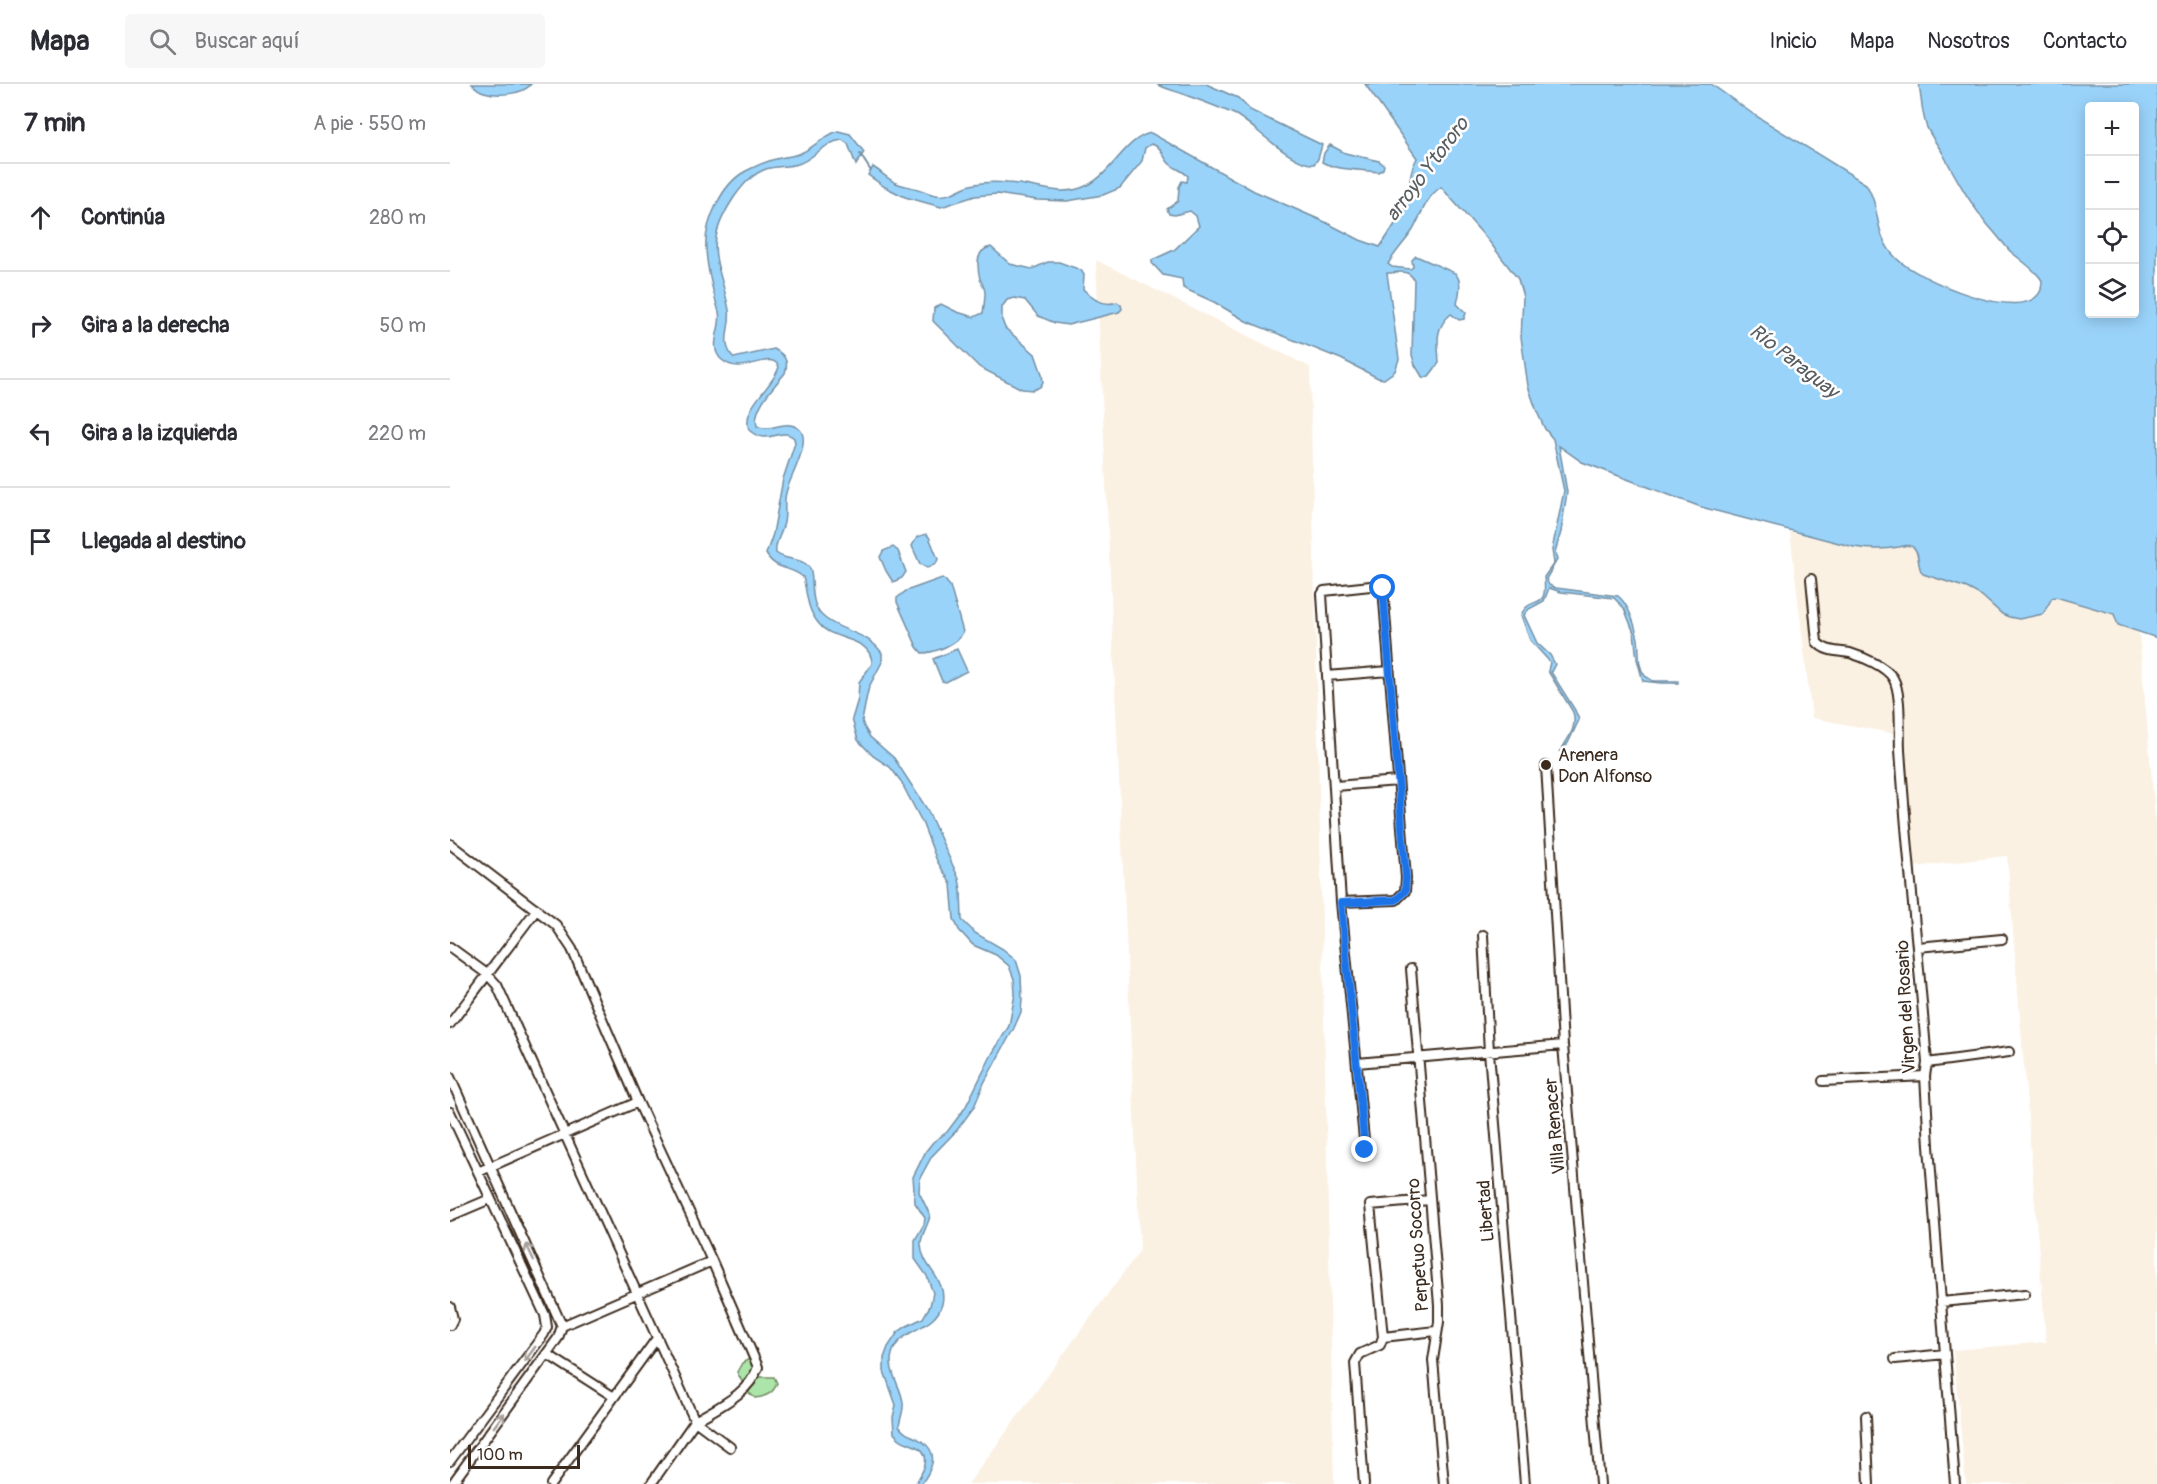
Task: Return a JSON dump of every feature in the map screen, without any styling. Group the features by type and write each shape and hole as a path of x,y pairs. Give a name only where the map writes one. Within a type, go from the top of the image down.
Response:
{"street":[{"name":"Virgen del Rosario","path":"1811,579 1817,642 1820,646 1851,654 1872,663 1890,673 1895,681 1927,1063 1925,1076 1955,1484"},
{"path":"1341,903 1396,900 1405,891 1406,878 1383,588 1380,585 1322,592 1341,903 1365,1150"},
{"path":"1327,676 1389,671"},
{"name":"Villa Renacer","path":"1546,766 1563,1046 1600,1484"},
{"path":"1335,786 1398,781"},
{"path":"450,844 556,925 572,949 638,1102 712,1261 758,1367 754,1378 745,1388 695,1421 651,1484"},
{"path":"450,1024 537,909"},
{"name":"Libertad","path":"1483,935 1489,1052 1525,1484"},
{"path":"1918,947 2002,939"},
{"path":"450,947 488,974 497,985 695,1421 730,1447"},
{"name":"Perpetuo Socorro","path":"1411,969 1439,1305 1439,1322 1433,1360 1444,1484"},
{"path":"1357,1063 1563,1046"},
{"path":"1927,1063 2009,1052"},
{"path":"1823,1081 1925,1076"},
{"path":"450,1077 562,1322 559,1336 547,1354 452,1484"},
{"path":"478,1172 638,1102"},
{"path":"450,1112 546,1326 559,1336"},
{"path":"450,1216 490,1199"},
{"path":"1364,1484 1355,1363 1360,1354 1380,1344 1383,1337 1370,1204 1430,1200"},
{"path":"450,1461 546,1326 562,1322 712,1261"},
{"path":"1941,1302 2025,1294"},
{"path":"450,1307 453,1320 450,1325"},
{"path":"1383,1337 1436,1331"},
{"path":"551,1484 657,1338"},
{"path":"547,1354 614,1397"},
{"path":"1894,1359 1945,1354"},
{"path":"1866,1416 1869,1484"}],"shaded area":[{"path":"1096,260 1310,367 1334,1484 968,1484 1140,1250"},
{"path":"1790,532 1874,550 1907,545 1913,547 1917,552 1918,563 1929,576 1967,588 1988,600 2002,614 2046,611 2052,598 2056,597 2114,614 2122,627 2139,633 2157,837 2157,1484 1966,1484 1953,1350 2046,1342 2007,856 1915,867 1902,735 1812,718"}],"green space":[{"path":"751,1358 758,1358 760,1363 757,1377 774,1377 777,1383 769,1394 762,1397 755,1398 747,1391 737,1372 742,1363"}],"water":[{"path":"472,84 531,84 522,90 502,94 482,91"},
{"path":"1157,84 1206,84 1238,98 1250,110 1322,145 1318,159 1314,164 1296,159 1236,115"},
{"name":"Río Paraguay","path":"1365,84 1711,84 1753,114 1866,184 1871,193 1883,239 1888,249 1907,267 1946,287 1970,295 2015,303 2031,300 2041,290 2042,281 2032,269 2009,250 1979,214 1966,194 1927,128 1919,84 2157,84 2157,638 2118,625 2114,614 2056,597 2052,598 2043,614 2019,619 2009,617 2002,614 1982,596 1967,588 1923,574 1917,553 1911,546 1876,549 1854,547 1701,507 1582,462 1559,446 1567,492 1561,532 1555,552 1557,560 1546,579 1549,585 1556,588 1618,596 1633,622 1638,639 1642,672 1653,681 1678,681 1678,683 1661,683 1643,681 1637,659 1634,633 1624,608 1614,598 1561,592 1549,588 1544,601 1529,609 1524,615 1537,643 1550,655 1555,664 1551,672 1579,720 1568,743 1560,752 1573,729 1573,712 1548,671 1550,662 1530,640 1521,615 1529,605 1538,602 1544,595 1544,577 1554,563 1552,550 1564,491 1553,439 1545,429 1528,386 1521,337 1523,297 1518,279 1488,240 1441,187 1427,201 1413,230 1388,264 1392,267 1410,269 1413,267 1412,260 1416,256 1455,273 1460,284 1457,304 1466,313 1464,319 1459,320 1451,314 1442,325 1438,336 1439,363 1429,376 1423,378 1412,355 1414,280 1406,273 1387,273 1399,359 1395,371 1384,379 1246,321 1214,302 1183,288 1182,279 1163,275 1152,260 1174,250 1199,226 1196,216 1190,211 1175,215 1169,214 1167,209 1178,201 1179,187 1182,181 1187,182 1188,176 1171,165 1155,145 1151,144 1145,148 1142,161 1120,188 1103,195 1067,201 1037,200 997,194 975,196 941,207 905,197 868,175 873,167 896,183 941,195 970,185 991,182 1068,191 1096,180 1134,141 1151,133 1254,191 1380,247 1405,205 1409,195 1412,171 1417,158"},
{"path":"838,131 850,134 864,152 856,165 848,144 842,140 836,141 804,162 770,168 756,174 741,188 725,213 718,228 716,253 729,310 727,346 734,358 774,349 785,359 787,365 785,373 765,398 756,419 757,426 762,428 788,425 798,428 802,433 802,449 786,493 784,522 776,553 802,562 809,567 816,606 826,619 862,636 882,653 882,662 867,695 862,721 864,727 870,737 894,758 927,809 959,879 962,920 975,933 1003,949 1016,960 1021,976 1021,1012 1014,1028 984,1083 974,1107 957,1130 932,1156 920,1178 919,1192 930,1215 922,1238 922,1253 941,1287 942,1304 932,1319 909,1333 896,1345 892,1354 891,1367 903,1403 899,1426 904,1432 923,1442 931,1452 931,1468 921,1484 915,1484 924,1466 925,1456 919,1448 902,1441 894,1433 893,1417 896,1405 884,1371 884,1358 888,1347 898,1332 923,1318 930,1306 933,1293 927,1276 915,1259 915,1240 925,1218 915,1203 913,1177 926,1151 933,1142 947,1132 965,1108 1009,1026 1015,994 1014,979 1009,966 996,955 973,945 959,930 954,919 951,884 937,861 922,822 900,780 890,767 873,756 858,740 852,719 858,699 859,682 872,664 866,648 820,625 810,608 803,577 774,563 766,554 773,534 783,479 795,443 794,438 789,435 762,437 749,430 749,413 776,375 779,367 770,360 739,366 730,365 718,355 716,343 720,318 709,273 706,249 711,216 722,194 737,177 765,162 800,154"},
{"path":"1330,145 1345,153 1379,161 1384,165 1383,169 1378,172 1349,169 1322,162 1324,153"},
{"path":"991,247 1010,264 1032,269 1048,262 1059,262 1081,270 1084,275 1083,289 1090,296 1102,303 1117,302 1121,305 1122,309 1119,312 1068,325 1055,323 1038,316 1025,300 1014,298 1007,300 1002,307 1002,320 1005,328 1035,354 1042,374 1043,382 1040,387 1033,390 1022,389 979,367 933,321 934,308 941,304 974,317 983,313 985,291 980,279 978,259 982,251"},
{"path":"926,534 938,559 936,564 927,568 920,564 912,546 917,537"},
{"path":"893,547 898,551 906,572 902,578 893,582 880,557 883,551"},
{"path":"942,578 950,586 963,632 945,647 922,653 917,647 897,598 906,591"},
{"path":"957,649 967,671 946,682 942,681 933,659"}],"waterway":[{"name":"arroyo Ytororo","path":"860,154 871,171"}],"place":[{"name":"Arenera Don Alfonso","path":"1546,765"}],"route":[{"path":"1365,1150 1341,903 1396,900 1405,891 1406,878 1383,588"}]}
